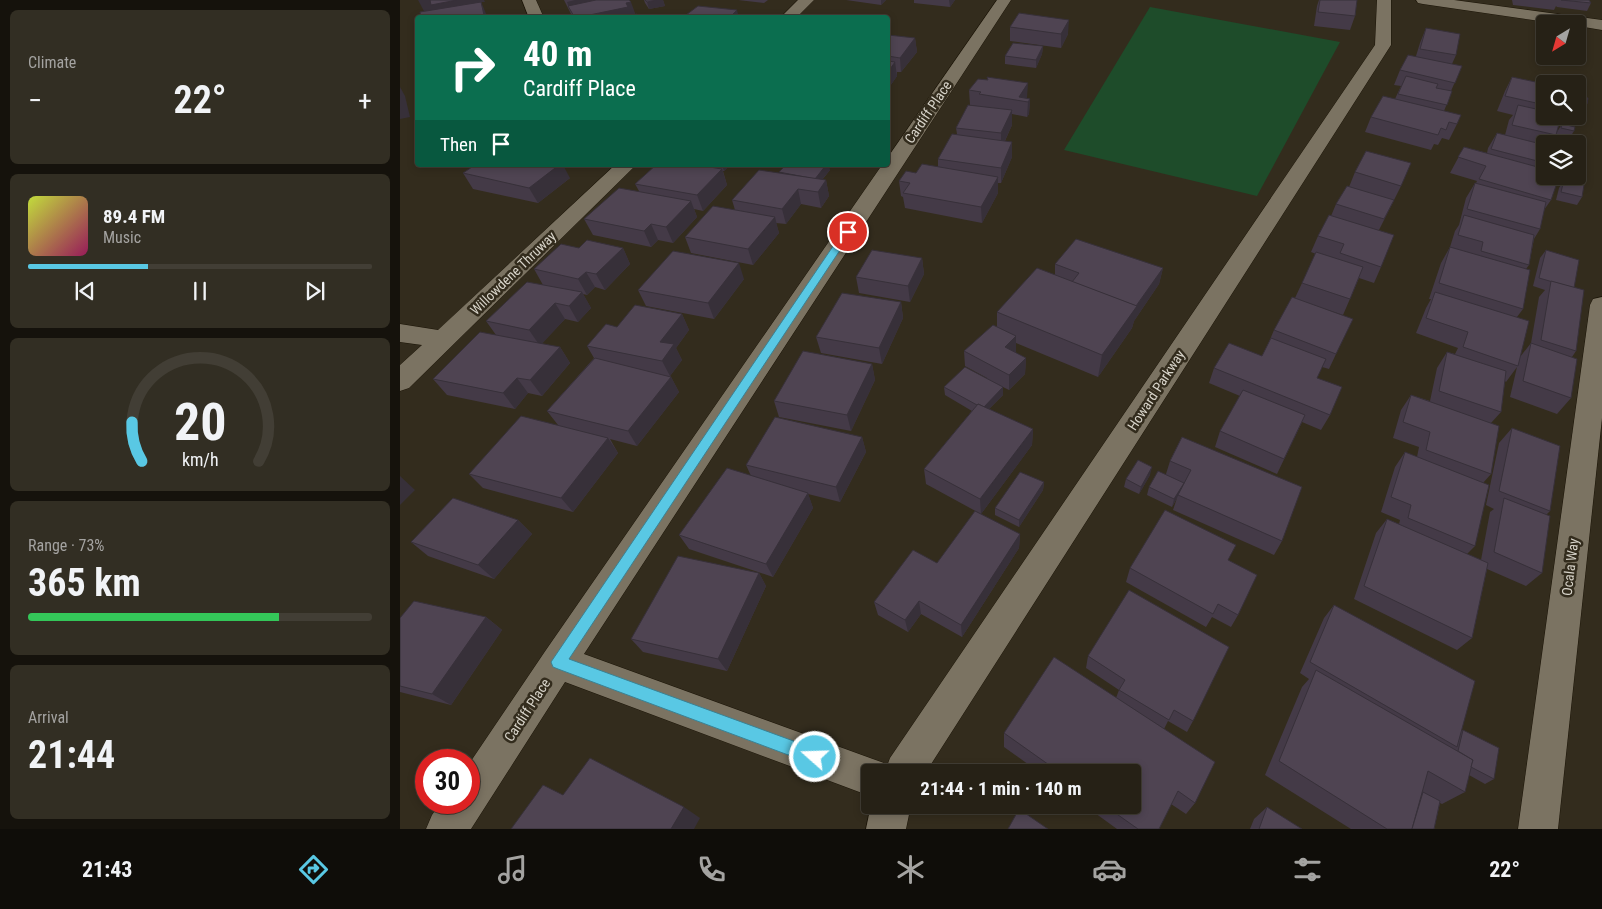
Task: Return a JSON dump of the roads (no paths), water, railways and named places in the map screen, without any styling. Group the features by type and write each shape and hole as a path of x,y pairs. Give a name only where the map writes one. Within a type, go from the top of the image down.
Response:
{"street":[{"path":"529,0 536,15"},
{"path":"790,15 807,0"},
{"name":"Cardiff Place","path":"480,781 558,662 1004,0"},
{"name":"Howard Parkway","path":"909,764 1383,45 1384,0"},
{"path":"1423,0 1490,4 1602,25"},
{"name":"Willowdene Thruway","path":"400,380 624,167"},
{"name":"Ocala Way","path":"1538,829 1602,306"},
{"path":"400,333 443,340"},
{"path":"558,662 861,774"},
{"path":"446,829 457,814"},
{"path":"886,829 889,814"}]}
